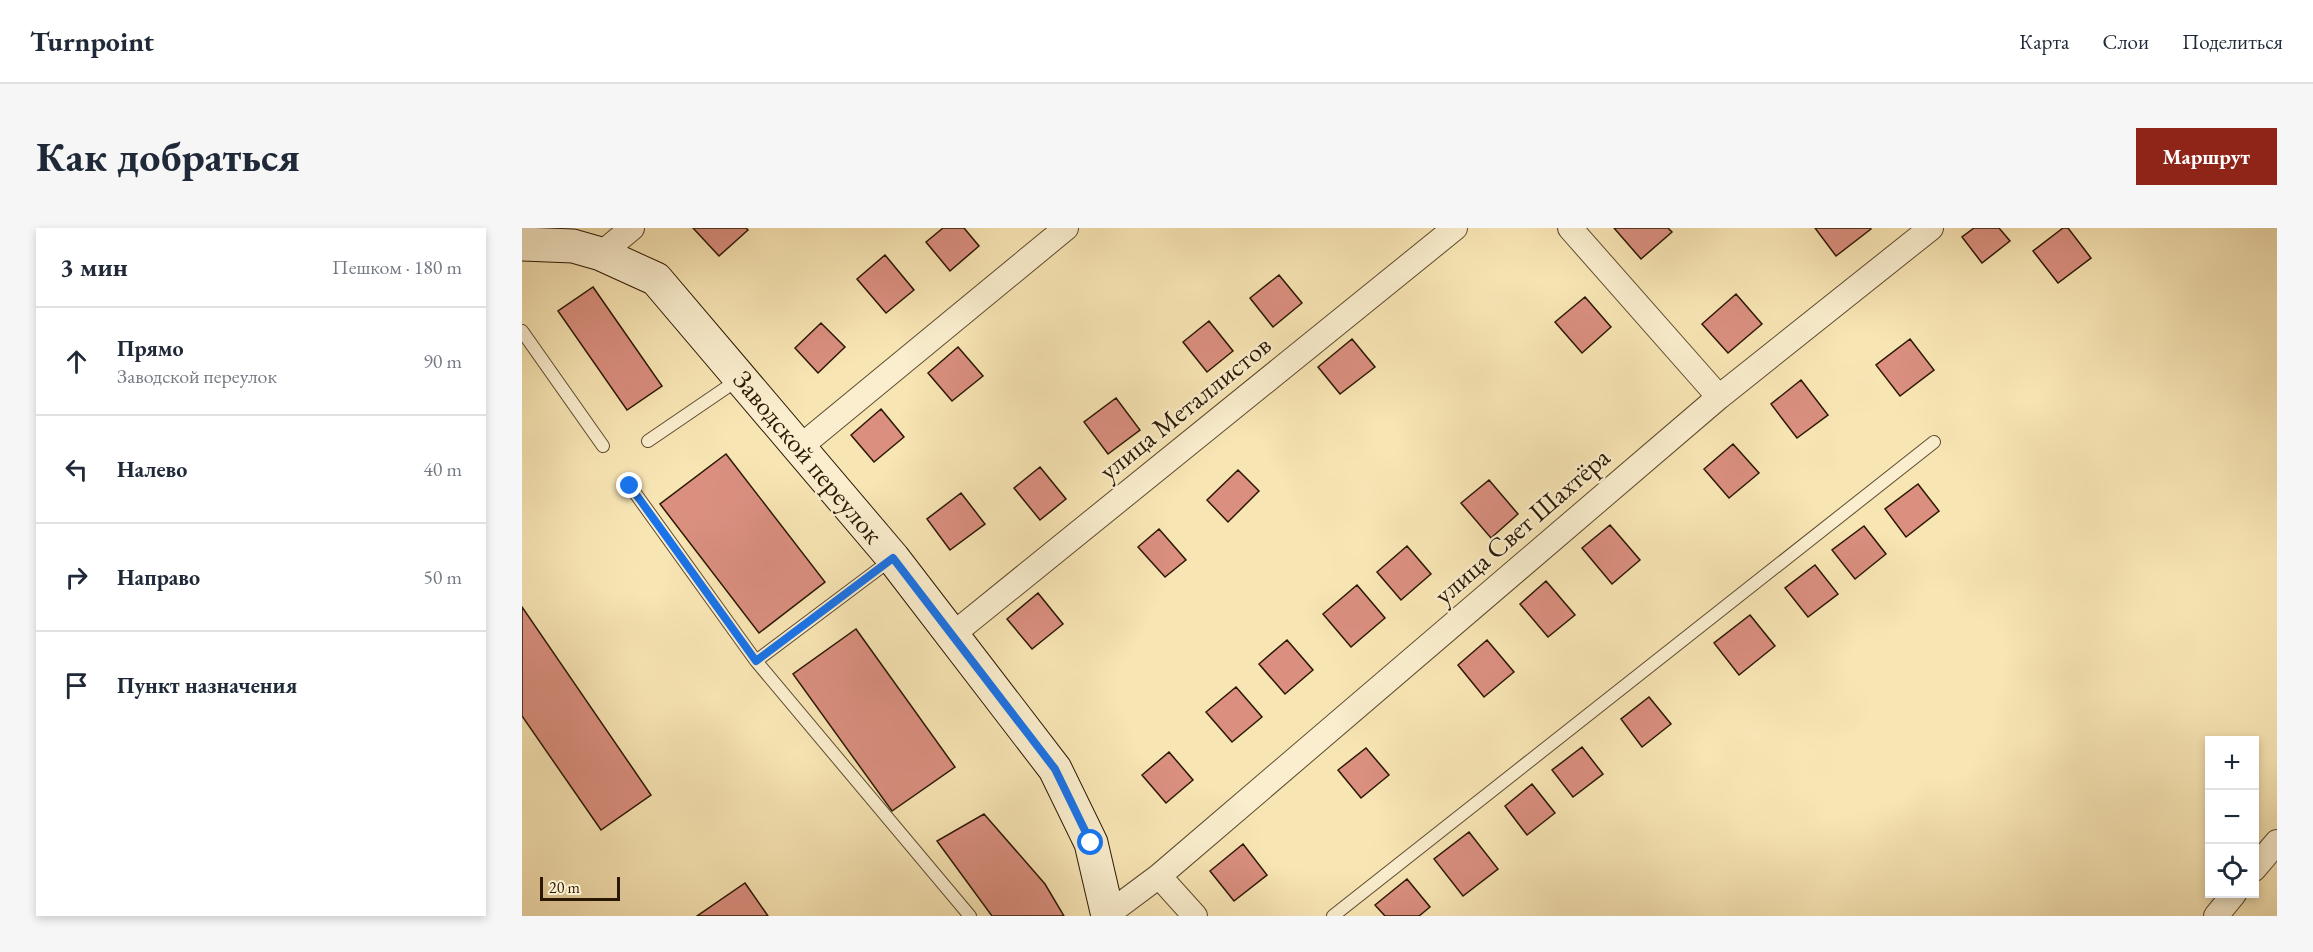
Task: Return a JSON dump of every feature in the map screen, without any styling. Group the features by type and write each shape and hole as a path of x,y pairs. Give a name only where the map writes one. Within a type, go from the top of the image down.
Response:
{"main road":[{"name":"Заводской переулок","path":"522,244 573,246 601,254 656,279 893,558 1055,769 1091,843 1108,915"}],"street":[{"path":"601,254 632,228"},
{"path":"800,447 1066,228"},
{"name":"улица Металлистов","path":"952,635 1455,228"},
{"path":"1570,228 1719,397"},
{"name":"улица Свет Шахтёра","path":"1108,915 1159,876 1719,397 1931,228"},
{"path":"2259,863 2277,842"},
{"path":"1159,876 1195,916"},
{"path":"2216,916 2232,898"}],"lane":[{"path":"522,331 603,446"},
{"path":"648,441 741,377"},
{"path":"1333,916 1934,442"},
{"path":"630,486 756,661 970,916"},
{"path":"756,661 893,558"}],"building":[{"path":"693,228 746,228 748,230 719,256"},
{"path":"943,228 964,228 979,246 950,271 926,242"},
{"path":"1614,228 1668,228 1672,232 1641,259"},
{"path":"1815,228 1870,228 1871,229 1836,256"},
{"path":"1974,228 1999,228 2010,241 1982,263 1962,237"},
{"path":"2063,228 2068,228 2091,258 2058,283 2033,251"},
{"path":"885,255 914,290 886,313 857,279"},
{"path":"1279,275 1302,303 1273,327 1250,298"},
{"path":"593,287 662,386 627,410 558,311"},
{"path":"1736,294 1762,324 1728,353 1702,324"},
{"path":"1585,297 1611,327 1582,353 1555,322"},
{"path":"1209,321 1233,351 1207,372 1183,342"},
{"path":"821,323 845,347 818,373 795,348"},
{"path":"1352,339 1375,367 1340,394 1318,367"},
{"path":"1910,339 1934,370 1900,396 1876,365"},
{"path":"958,347 983,376 952,401 928,373"},
{"path":"1801,380 1828,415 1797,438 1771,404"},
{"path":"1116,398 1140,430 1108,454 1084,422"},
{"path":"881,409 904,437 874,462 851,435"},
{"path":"1733,444 1759,473 1729,498 1704,469"},
{"path":"726,454 825,582 759,633 660,504"},
{"path":"1040,467 1066,499 1040,520 1014,488"},
{"path":"1238,470 1259,491 1228,522 1207,500"},
{"path":"1489,480 1518,514 1491,538 1461,503"},
{"path":"1918,484 1939,511 1906,537 1885,509"},
{"path":"961,493 985,524 950,550 927,519"},
{"path":"1610,525 1640,560 1612,584 1582,548"},
{"path":"1864,526 1886,554 1855,579 1832,550"},
{"path":"1159,529 1186,560 1165,577 1138,547"},
{"path":"1407,546 1431,574 1401,600 1377,572"},
{"path":"1815,565 1838,594 1808,617 1785,588"},
{"path":"1546,581 1575,615 1548,637 1520,604"},
{"path":"1357,585 1385,618 1351,647 1323,614"},
{"path":"1038,593 1063,624 1032,649 1007,619"},
{"path":"522,607 651,795 601,830 522,716"},
{"path":"1750,615 1775,646 1739,675 1714,643"},
{"path":"856,629 955,767 892,811 793,674"},
{"path":"1287,640 1313,670 1285,694 1259,664"},
{"path":"1487,640 1514,672 1484,697 1458,665"},
{"path":"1236,687 1262,717 1232,742 1206,712"},
{"path":"1649,697 1671,724 1642,747 1621,719"},
{"path":"1582,747 1603,774 1573,797 1552,770"},
{"path":"1366,748 1389,775 1361,798 1338,770"},
{"path":"1169,752 1193,780 1166,803 1142,775"},
{"path":"1532,784 1555,813 1527,835 1505,806"},
{"path":"984,814 1045,884 1064,916 992,916 937,841"},
{"path":"1469,832 1498,869 1463,896 1434,859"},
{"path":"1243,844 1267,875 1234,901 1210,871"},
{"path":"1407,879 1430,907 1419,916 1385,916 1375,905"},
{"path":"745,883 768,916 697,916"}],"route":[{"path":"630,486 756,661 893,558 1055,769 1091,843"}]}
